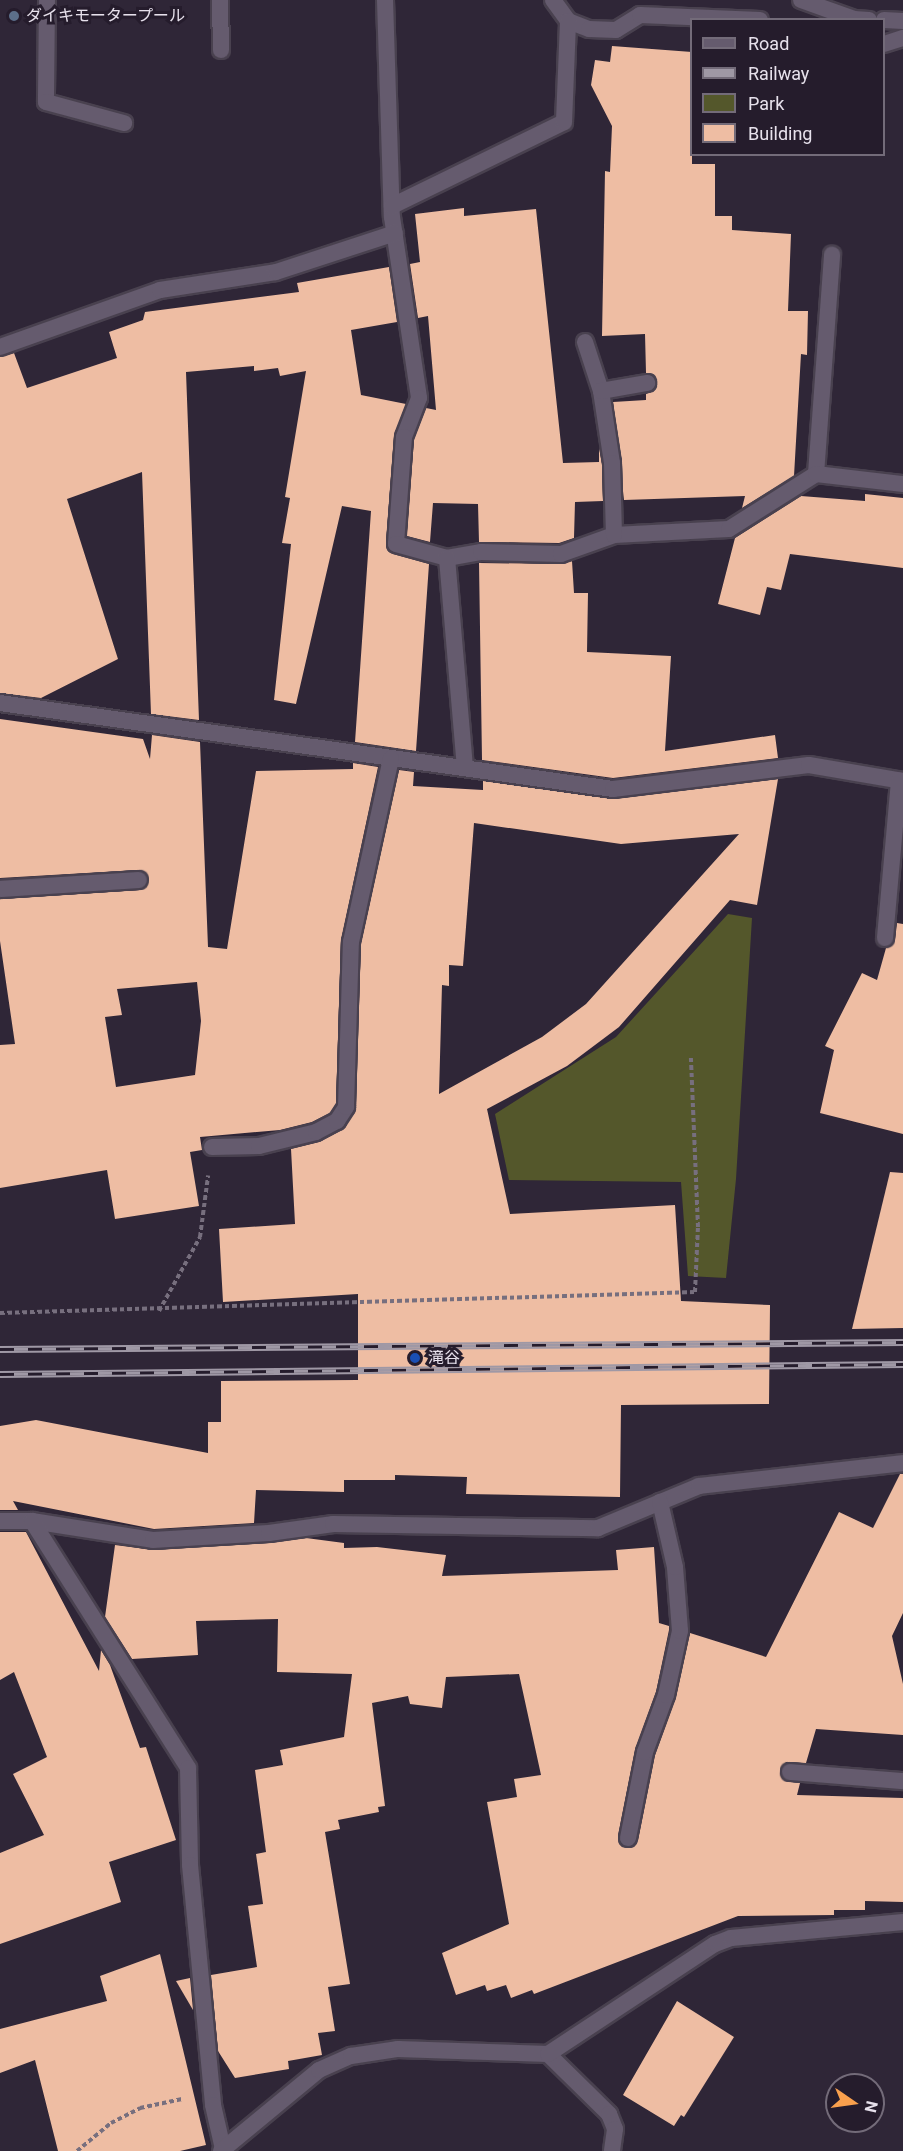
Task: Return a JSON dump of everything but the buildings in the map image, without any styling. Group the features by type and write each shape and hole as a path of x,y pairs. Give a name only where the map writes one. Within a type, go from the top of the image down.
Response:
{"street":[{"path":"47,0 46,102 124,123"},
{"path":"220,0 220,50"},
{"path":"385,0 392,206 419,398 404,437 396,543 447,558 480,552 561,554 614,535 729,529 816,474 903,484"},
{"path":"553,0 568,21 589,30 616,30 640,15 712,18"},
{"path":"801,0 851,18"},
{"path":"885,20 903,21"},
{"path":"392,206 564,122 568,21"},
{"path":"885,44 903,38"},
{"path":"0,347 160,290 276,272 395,233"},
{"path":"816,474 832,255"},
{"path":"585,342 601,391 612,464 614,535"},
{"path":"601,391 646,382"},
{"path":"447,558 465,767"},
{"path":"0,703 613,789 808,765 901,781 885,938"},
{"path":"212,1147 259,1146 316,1132 337,1121 346,1107 351,942 391,758"},
{"path":"0,889 139,880"},
{"path":"0,1521 32,1521 153,1540 269,1533 333,1524 598,1528 699,1486 903,1463"},
{"path":"628,1838 645,1752 666,1695 680,1631 675,1567 660,1502"},
{"path":"32,1521 188,1768 187,1830 212,2092 222,2150 319,2070 351,2056 398,2049 548,2054 715,1944 731,1938 903,1922"},
{"path":"790,1772 903,1781"},
{"path":"548,2054 609,2114 615,2129 612,2151"}],"path":[{"path":"0,1313 158,1311 695,1292 698,1227 691,1057"},
{"path":"158,1311 200,1238 212,1147"},
{"path":"77,2151 111,2123 140,2108 212,2092"}],"green space":[{"path":"728,914 752,918 736,1179 726,1278 688,1276 681,1182 509,1180 495,1114 616,1037"}],"railway":[{"path":"0,1349 903,1342"},
{"path":"0,1374 903,1364"}],"place":[{"name":"ダイキモータープール","path":"14,16"},
{"name":"滝谷","path":"415,1358"}]}
